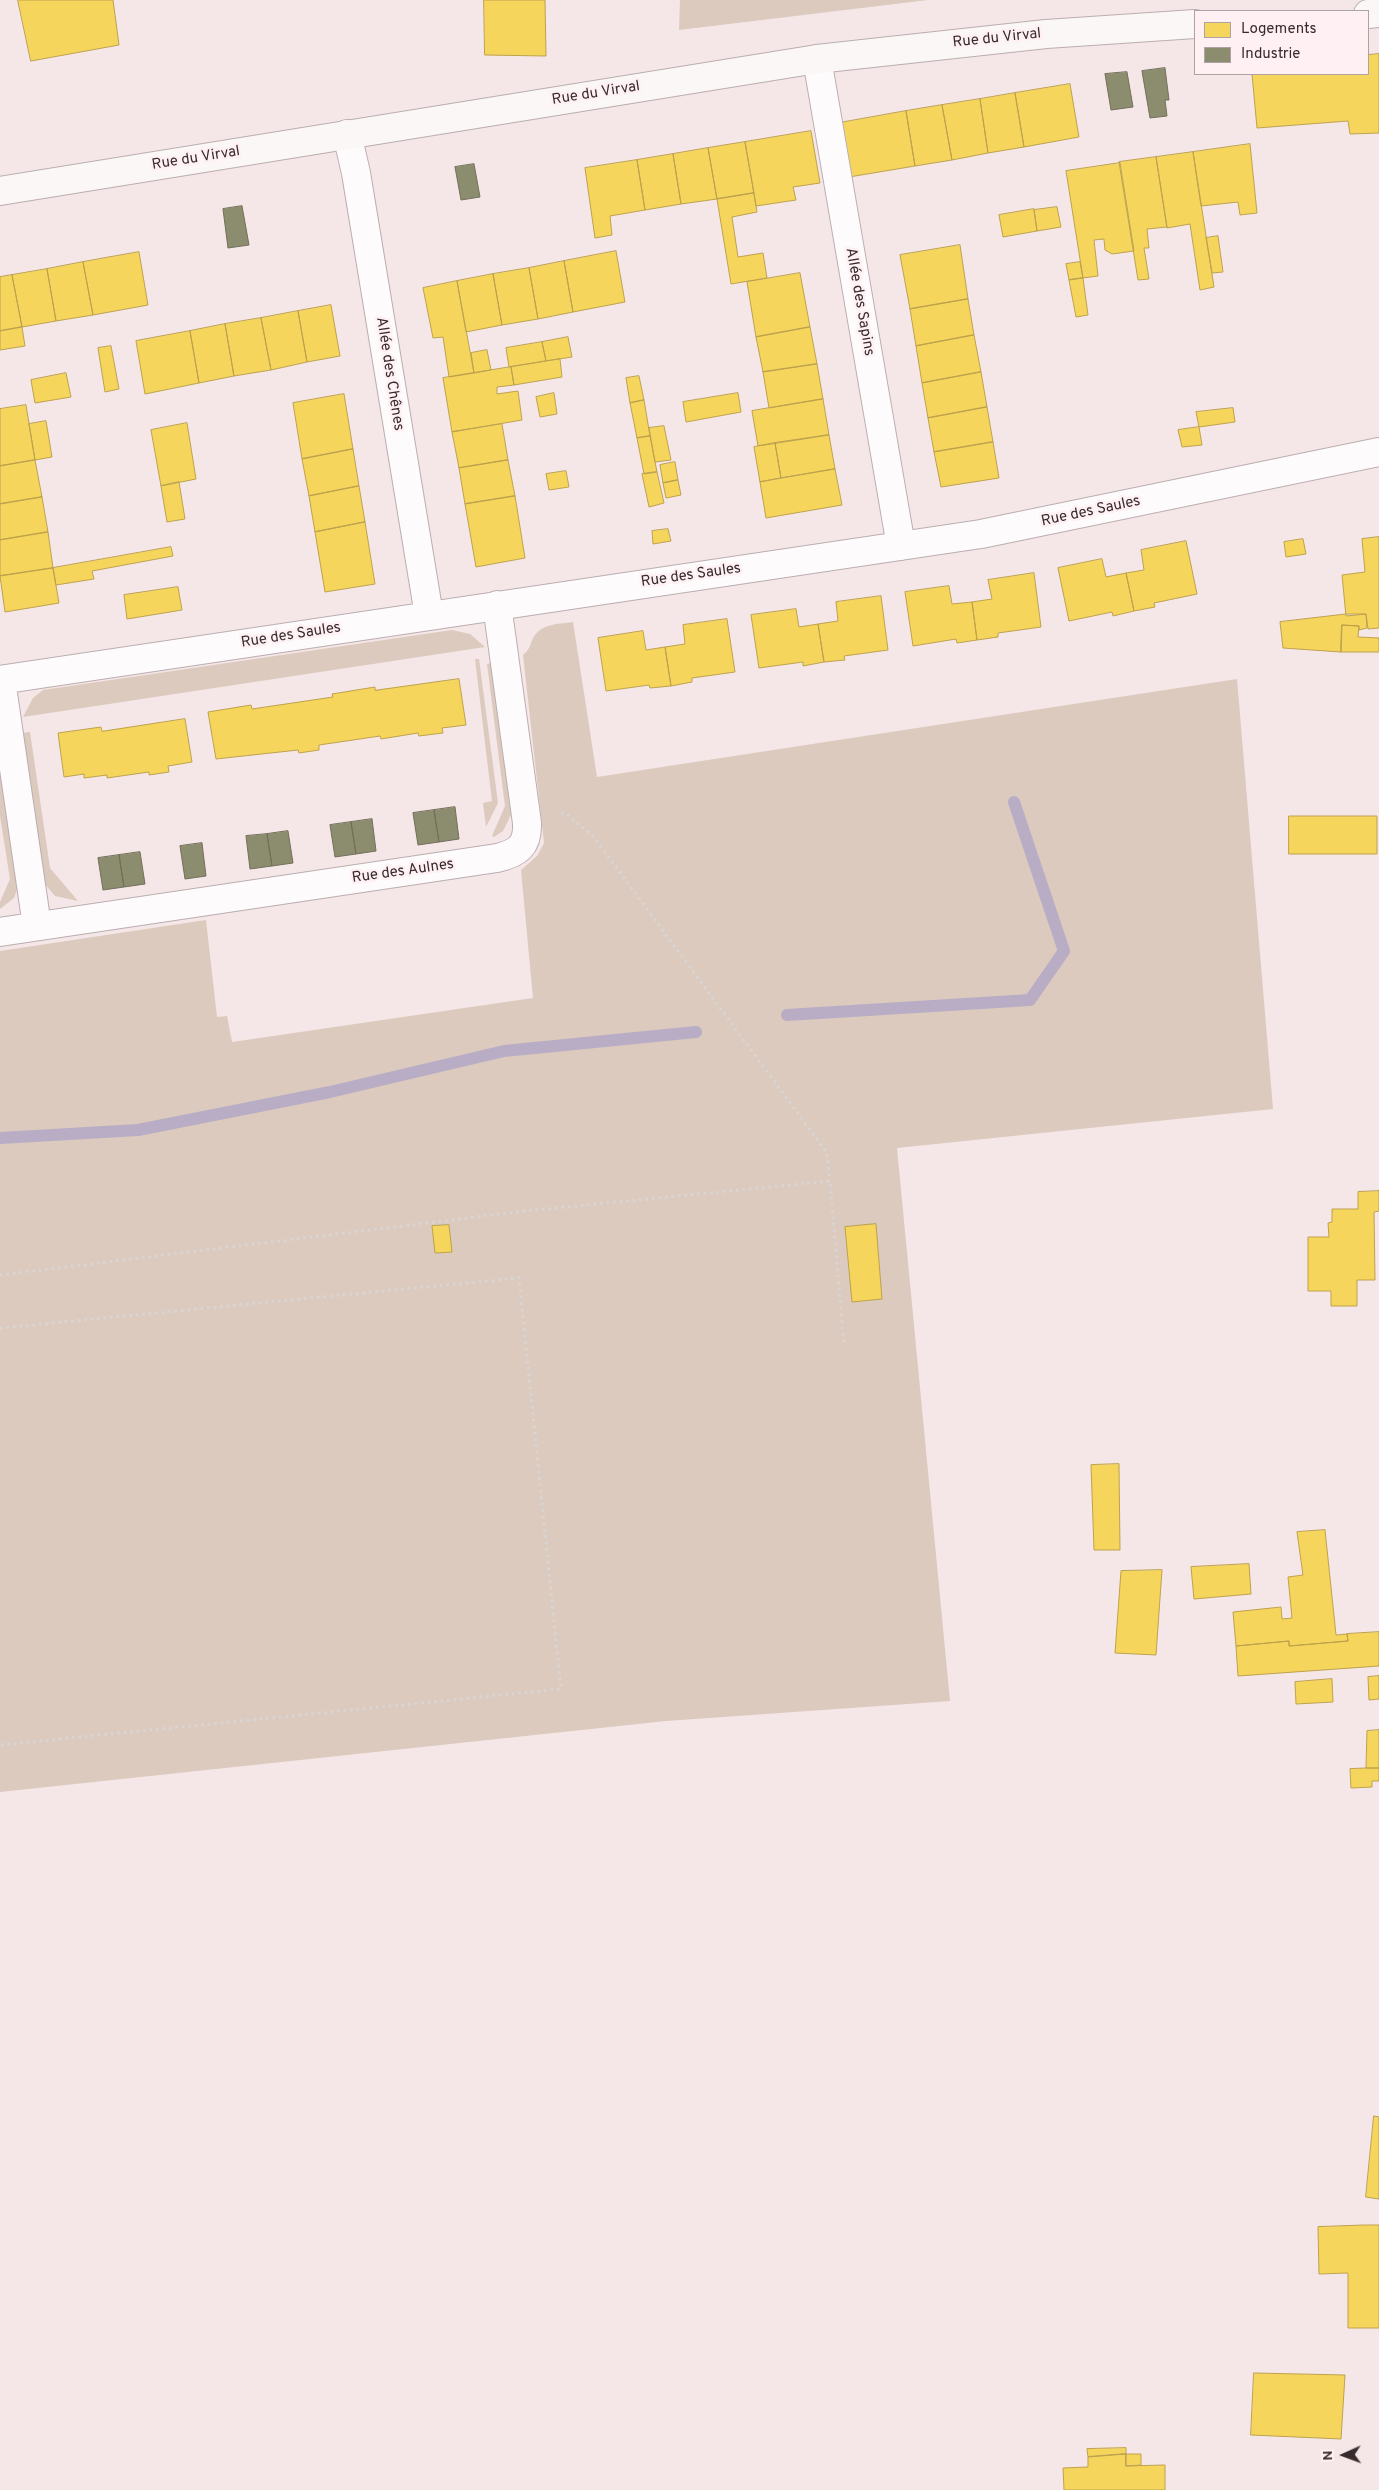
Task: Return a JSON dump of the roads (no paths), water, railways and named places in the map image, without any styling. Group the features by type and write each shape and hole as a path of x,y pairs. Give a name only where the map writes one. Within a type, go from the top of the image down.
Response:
{"street":[{"name":"Rue du Virval","path":"0,191 817,59 1046,34 1194,24"},
{"name":"Allée des Sapins","path":"817,59 901,546"},
{"name":"Allée des Chênes","path":"347,134 356,173 429,615"},
{"name":"Rue des Saules","path":"0,680 901,546 1054,520 1379,452"},
{"name":"Rue des Aulnes","path":"0,932 506,856 520,850 524,845 528,831 497,605"},
{"path":"0,680 37,926"}],"waterway":[{"path":"787,1015 1030,1000 1064,951 1014,802"},
{"path":"0,1138 138,1130 330,1092 504,1051 696,1032"}]}
